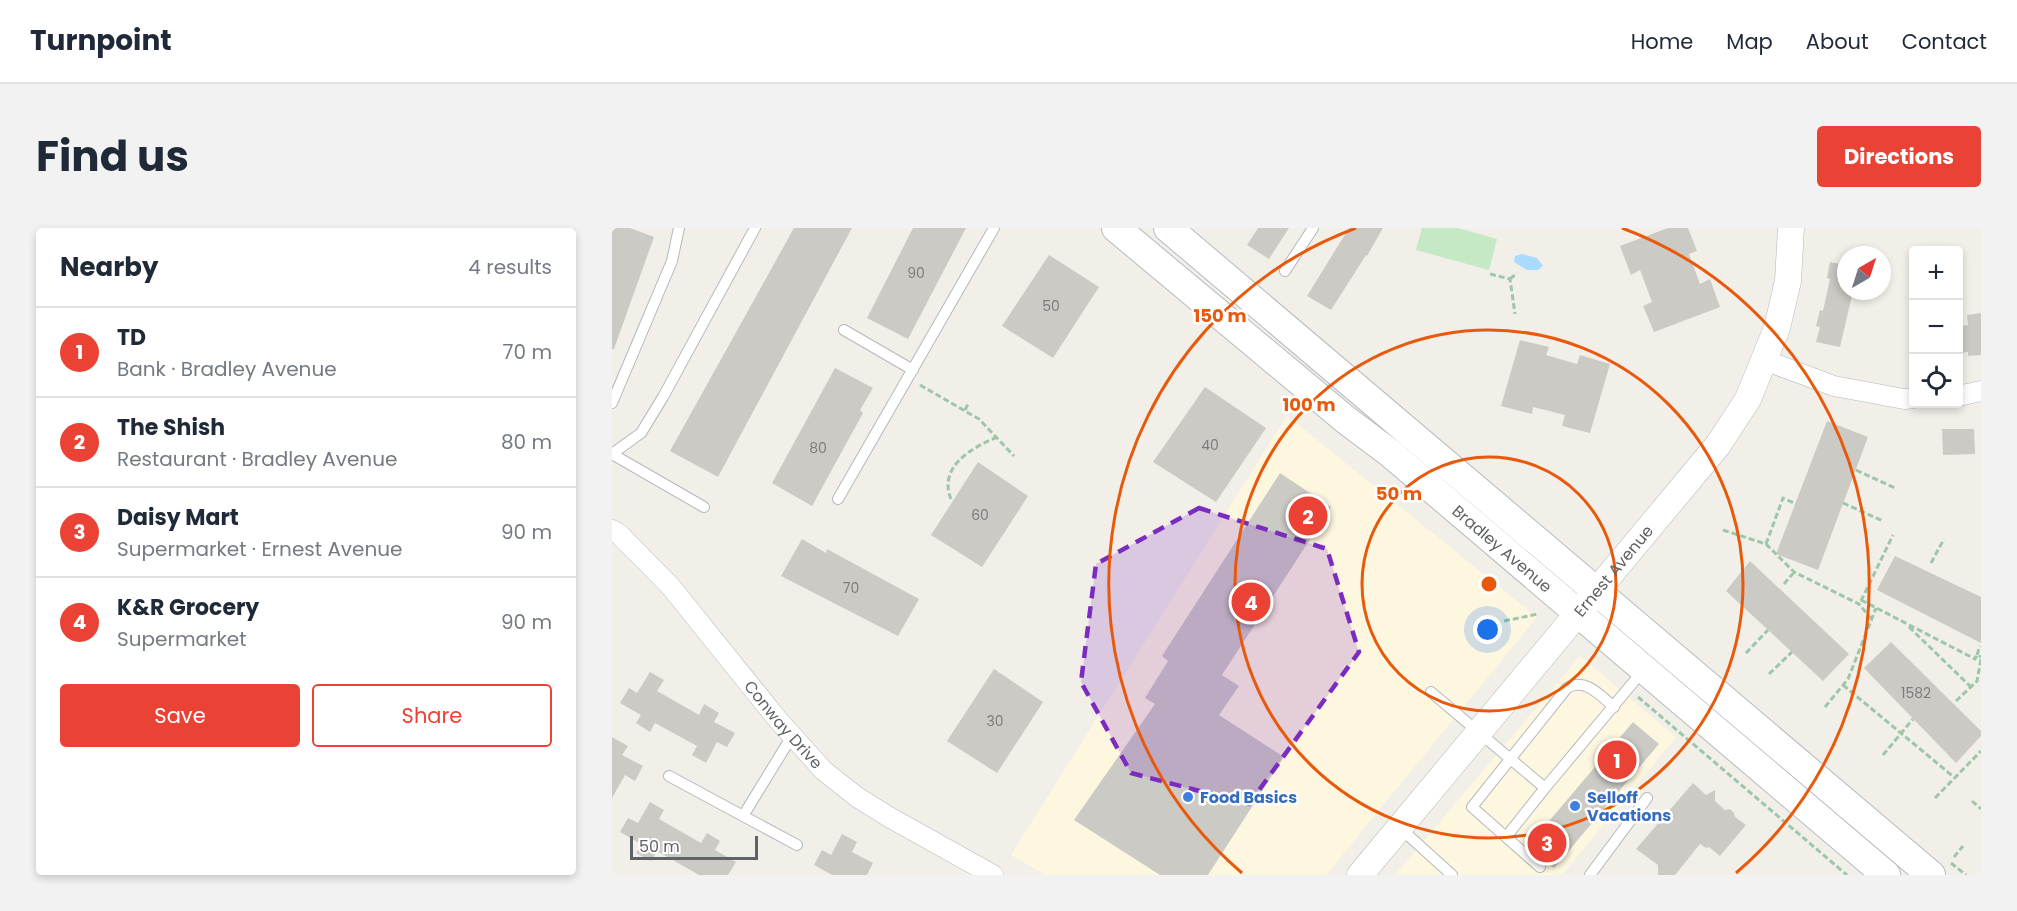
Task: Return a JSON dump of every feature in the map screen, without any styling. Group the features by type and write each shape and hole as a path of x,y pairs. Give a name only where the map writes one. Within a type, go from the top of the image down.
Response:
{"main road":[{"name":"Bradley Avenue","path":"1116,228 1346,420 1390,453 1886,875"},
{"name":"Bradley Avenue","path":"1168,228 1931,875"}],"street":[{"name":"Ernest Avenue","path":"1359,875 1718,445 1748,399 1777,328 1788,281 1791,228"},
{"path":"1764,360 1834,386 1909,399"},
{"path":"1963,395 1981,391"},
{"name":"Conway Drive","path":"612,530 619,534 671,587 792,736 824,771 857,797 987,874"}],"lane":[{"path":"612,403 672,261 679,228"},
{"path":"704,507 612,454 641,433 755,228"},
{"path":"838,499 994,228"},
{"path":"1285,272 1313,228"},
{"path":"844,330 910,374"},
{"path":"1506,837 1636,679"},
{"path":"1540,867 1472,807 1567,688 1573,684 1586,685 1614,706"},
{"path":"1431,692 1545,788"},
{"path":"743,816 792,736"},
{"path":"669,776 797,845"},
{"path":"1590,875 1647,798"},
{"path":"1399,827 1452,875"}],"path":[{"path":"1490,273 1510,279"},
{"path":"1510,279 1517,273"},
{"path":"1510,279 1515,314"},
{"path":"910,374 979,418 1014,456"},
{"path":"965,410 969,402"},
{"path":"951,499 947,483 960,459 975,446 997,437"},
{"path":"1856,470 1895,488"},
{"path":"1766,544 1783,498 1796,504"},
{"path":"1843,503 1882,521"},
{"path":"1723,530 1766,544 1794,572 1876,608 1975,659 1980,657"},
{"path":"1860,602 1893,535"},
{"path":"1931,562 1944,539"},
{"path":"1784,584 1794,572"},
{"path":"1860,602 1873,621"},
{"path":"1825,707 1848,679 1873,621 1876,608"},
{"path":"1504,621 1538,614"},
{"path":"1906,624 1971,687"},
{"path":"1746,653 1768,630"},
{"path":"1956,701 1979,681 1980,646"},
{"path":"1769,674 1792,652"},
{"path":"1843,685 1955,778"},
{"path":"1628,688 1847,875"},
{"path":"1882,755 1913,719"},
{"path":"1935,798 1981,751"},
{"path":"1972,801 1981,809"},
{"path":"1954,856 1963,846"}],"highlighted area":[{"path":"1199,508 1327,549 1359,652 1249,804 1131,773 1081,682 1096,564"}],"shaded area":[{"path":"1287,416 1537,617 1326,875 1046,875 1011,855"},
{"path":"1580,656 1676,737 1562,875 1395,875"}],"green space":[{"path":"1422,228 1458,228 1497,239 1489,270 1416,250"}],"water":[{"path":"1522,254 1537,258 1543,266 1538,270 1527,270 1514,262 1515,256"}],"building":[{"path":"612,228 630,228 654,237 614,349 612,349"},
{"path":"794,228 852,228 718,477 670,451"},
{"path":"913,228 966,228 908,339 867,318"},
{"path":"1258,228 1289,228 1269,259 1247,245"},
{"path":"1349,228 1383,228 1331,310 1307,296"},
{"path":"1668,228 1688,228 1697,251 1689,254 1700,284 1710,279 1720,307 1654,332 1643,306 1652,302 1640,270 1631,275 1620,246"},
{"path":"1049,255 1099,287 1053,358 1002,326"},
{"path":"1830,262 1837,263 1837,300 1851,300 1840,347 1816,342 1820,327 1816,326 1820,310 1823,311 1830,279 1827,278"},
{"path":"1981,313 1981,355 1968,356 1968,352 1963,353 1963,326 1968,325 1967,315"},
{"path":"1520,340 1549,347 1546,355 1577,364 1580,355 1610,364 1590,433 1562,426 1565,415 1533,407 1532,414 1501,406"},
{"path":"835,368 873,388 860,410 863,413 812,506 772,483"},
{"path":"1205,387 1266,428 1216,502 1153,462"},
{"path":"1827,421 1868,437 1818,570 1776,554"},
{"path":"1942,429 1974,429 1975,454 1943,455"},
{"path":"978,462 1028,496 982,567 931,535"},
{"path":"1280,473 1331,507 1222,675 1239,686 1219,715 1284,757 1208,875 1160,875 1074,820 1155,704 1145,698 1168,661 1162,656"},
{"path":"802,539 826,553 827,549 919,599 898,636 781,576"},
{"path":"1895,556 1981,597 1981,643 1877,590"},
{"path":"1750,561 1849,654 1823,681 1726,591"},
{"path":"1891,642 1981,731 1981,736 1956,763 1864,668"},
{"path":"994,669 1043,702 997,773 947,741"},
{"path":"650,672 664,680 657,691 699,715 704,704 719,713 714,722 735,733 727,747 717,742 706,763 692,755 697,746 655,723 650,732 636,723 641,715 620,703 629,688 637,693"},
{"path":"1633,722 1659,744 1554,868 1528,846"},
{"path":"612,737 628,746 622,755 643,766 635,781 625,775 612,798"},
{"path":"1693,783 1706,795 1715,790 1715,801 1725,810 1730,809 1735,817 1746,825 1720,856 1709,847 1706,848 1700,844 1675,875 1658,875 1658,865 1636,849"},
{"path":"650,802 664,810 659,819 701,843 707,833 720,841 715,850 736,862 728,875 699,875 657,851 651,861 636,853 641,844 620,832 628,818 638,823"},
{"path":"842,834 857,842 852,852 873,863 867,875 832,875 814,865 822,850 831,855"}],"place":[{"name":"The Shish","path":"1308,516"},
{"name":"K&R Grocery","path":"1251,602"},
{"name":"TD","path":"1617,760"},
{"name":"Food Basics","path":"1188,797"},
{"name":"Selloff Vacations","path":"1575,806"},
{"name":"Daisy Mart","path":"1547,843"}]}
